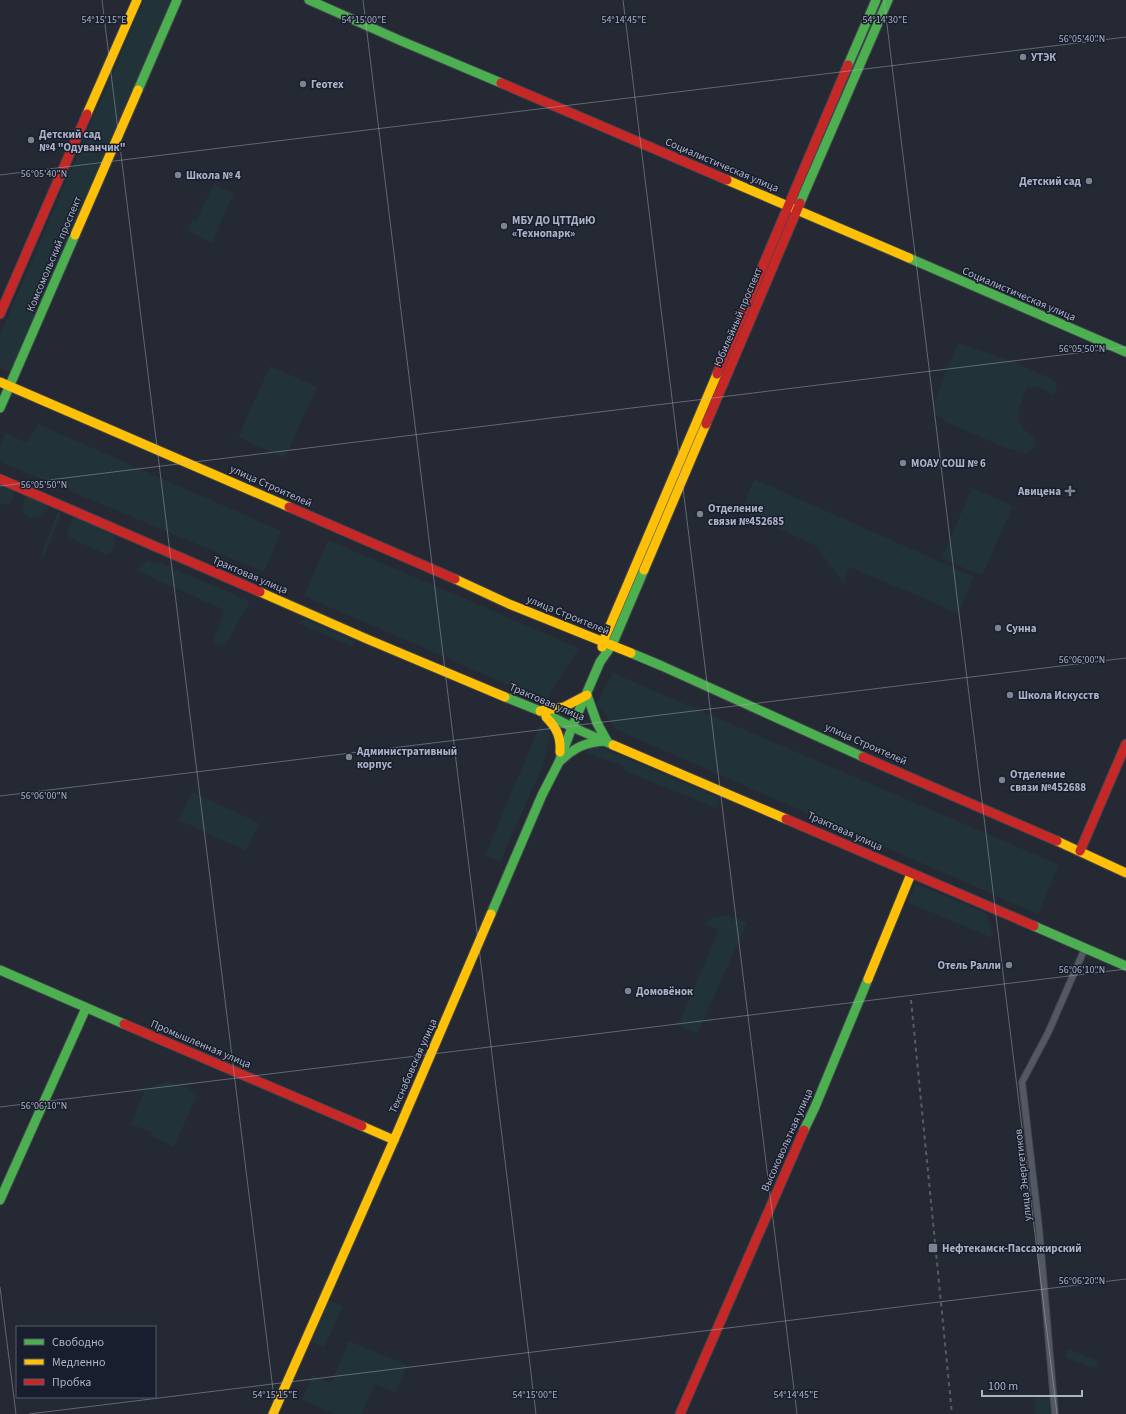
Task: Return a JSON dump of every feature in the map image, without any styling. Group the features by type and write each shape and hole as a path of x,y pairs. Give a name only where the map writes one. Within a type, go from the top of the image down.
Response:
{"main road":[{"path":"0,314 137,0"},
{"name":"Комсомольский проспект","path":"0,408 177,0"},
{"name":"Социалистическая улица","path":"309,0 1126,352"},
{"path":"600,662 603,642 787,206 876,0"},
{"name":"Юбилейный проспект","path":"600,662 612,645 796,210 888,0"},
{"name":"улица Строителей","path":"0,382 510,604 662,666 857,754 1080,851 1126,873"},
{"name":"Трактовая улица","path":"0,479 572,727 607,740 911,874 1126,966"},
{"name":"Техснабовская улица","path":"273,1414 384,1165 542,795 559,762 572,727 600,662"},
{"path":"540,712 564,707 587,694 597,723 607,740 592,741 581,744 571,750 559,762"},
{"path":"540,712 559,732 559,762"},
{"path":"1080,851 1126,744"},
{"name":"Высоковольтная улица","path":"680,1414 799,1140 815,1107 911,874"},
{"name":"Промышленная улица","path":"0,970 394,1140"},
{"path":"0,1200 86,1008"}],"street":[{"name":"улица Энергетиков","path":"1055,1414 1039,1228 1022,1082 1048,1034 1085,948"}],"shaded area":[{"path":"144,0 171,0 62,255 19,350 11,372 0,367 0,335"},
{"path":"214,184 234,194 212,243 187,230 193,219 196,220"},
{"path":"958,343 1014,362 1056,381 1057,390 1054,395 1038,387 1027,388 1019,409 1022,427 1035,438 1035,448 1025,453 1004,447 946,422 936,414 934,404"},
{"path":"270,366 317,387 285,458 238,437"},
{"path":"38,424 281,531 264,572 0,462 0,446 5,433 27,443"},
{"path":"754,479 974,577 958,613 850,567 843,583 816,546 741,511"},
{"path":"0,482 14,489 13,498 9,505 0,504"},
{"path":"972,488 1013,506 982,576 942,558"},
{"path":"28,494 47,503 48,510 40,518 26,517 24,514 23,502"},
{"path":"58,511 61,514 44,557 40,556"},
{"path":"76,517 114,534 115,543 112,551 107,555 70,538 67,533 72,519"},
{"path":"328,540 579,648 546,701 304,596"},
{"path":"148,560 160,563 250,601 225,646 213,643 224,610 136,570"},
{"path":"305,619 355,641 353,647 298,623"},
{"path":"613,673 1059,865 1038,914 617,730 596,704"},
{"path":"540,725 549,729 550,738 542,767 500,862 485,855"},
{"path":"593,746 604,749 720,798 718,809 623,770 624,766 585,753"},
{"path":"192,792 259,823 246,851 179,820"},
{"path":"916,884 986,913 993,935 992,938 907,902"},
{"path":"727,915 747,923 697,1034 678,1025 719,930 706,924 711,918"},
{"path":"167,1081 188,1088 197,1095 174,1147 153,1137 153,1133 131,1124 145,1089"},
{"path":"327,1299 343,1306 324,1348 308,1340"},
{"path":"349,1341 407,1365 396,1393 375,1384 362,1414 336,1414 302,1400 312,1375 331,1383"},
{"path":"1068,1349 1098,1361 1095,1369 1065,1357"},
{"path":"1050,1396 1051,1414 1035,1414 1033,1397"}],"railway":[{"path":"911,1000 952,1414"}],"traffic: fast":[{"path":"138,90 177,0"},
{"path":"309,0 501,83"},
{"path":"848,65 876,0"},
{"path":"800,203 888,0"},
{"path":"0,408 75,235"},
{"path":"909,258 1126,352"},
{"path":"613,745 572,727 600,662 612,645 644,570"},
{"path":"631,653 863,757"},
{"path":"559,762 581,746 607,741 597,723 587,695"},
{"path":"491,914 542,795 559,762 572,727 540,711 505,697"},
{"path":"1034,926 1126,966"},
{"path":"0,970 124,1024"},
{"path":"804,1130 868,979"},
{"path":"0,1200 86,1008"}],"traffic: slow":[{"path":"87,114 137,0"},
{"path":"75,235 138,90"},
{"path":"727,180 909,258"},
{"path":"602,647 717,374"},
{"path":"0,382 289,507"},
{"path":"644,570 706,424"},
{"path":"455,579 509,604 631,653"},
{"path":"260,592 505,697"},
{"path":"540,711 564,707 587,695"},
{"path":"546,717 558,733 560,752"},
{"path":"613,745 786,819"},
{"path":"1057,841 1126,873"},
{"path":"868,979 911,874"},
{"path":"362,1126 394,1140 491,914"},
{"path":"273,1414 394,1140"}],"traffic: jam":[{"path":"717,374 848,65"},
{"path":"501,83 727,180"},
{"path":"0,314 87,114"},
{"path":"706,424 800,203"},
{"path":"0,479 260,592"},
{"path":"289,507 455,579"},
{"path":"1080,851 1126,744"},
{"path":"863,757 1057,841"},
{"path":"786,819 1034,926"},
{"path":"124,1024 362,1126"},
{"path":"680,1414 804,1130"}],"place":[{"name":"УТЭК","path":"1023,57"},
{"name":"Геотех","path":"303,84"},
{"name":"Детский сад №4 \"Одуванчик\"","path":"31,140"},
{"name":"Школа № 4","path":"178,175"},
{"name":"Детский сад","path":"1089,181"},
{"name":"МБУ ДО ЦТТДиЮ «Технопарк»","path":"504,226"},
{"name":"МОАУ СОШ № 6","path":"903,463"},
{"name":"Авицена","path":"1070,491"},
{"name":"Отделение связи №452685","path":"700,514"},
{"name":"Сунна","path":"998,628"},
{"name":"Школа Искусств","path":"1010,695"},
{"name":"Административный корпус","path":"349,757"},
{"name":"Отделение связи №452688","path":"1002,780"},
{"name":"Отель Ралли","path":"1009,965"},
{"name":"Домовёнок","path":"628,991"},
{"name":"Нефтекамск-Пассажирский","path":"933,1248"}]}
